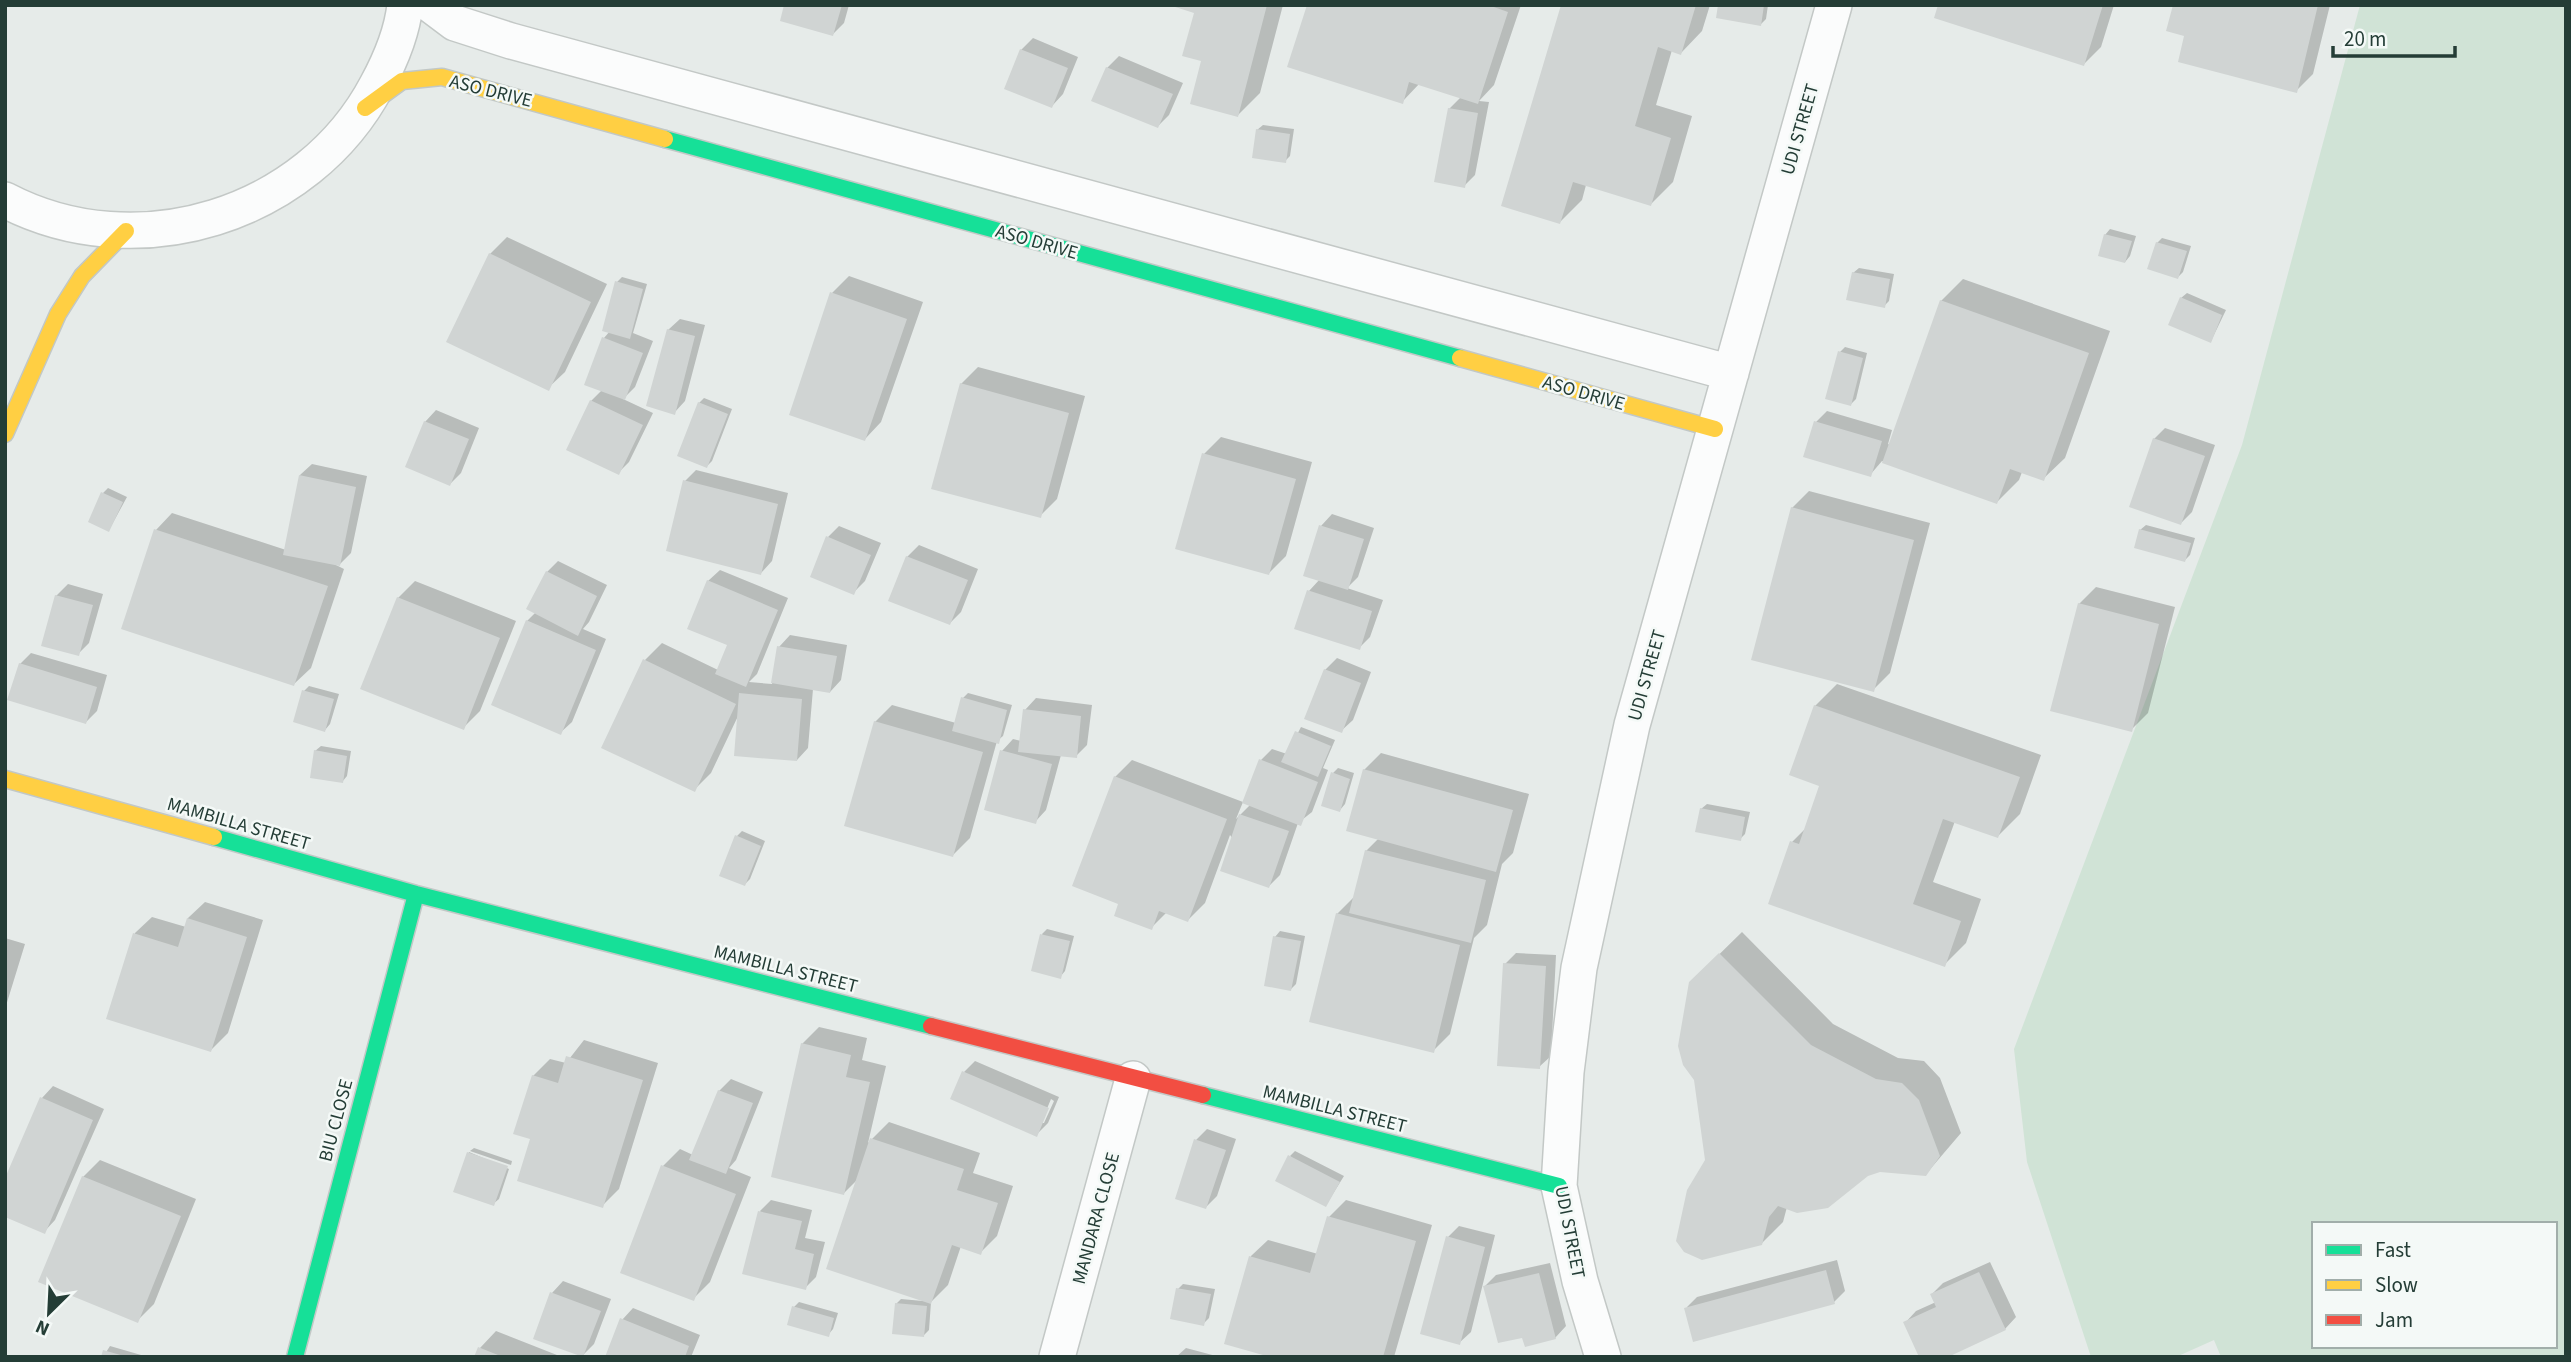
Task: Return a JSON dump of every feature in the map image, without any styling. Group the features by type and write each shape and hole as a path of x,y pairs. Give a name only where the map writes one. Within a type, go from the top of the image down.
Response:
{"street":[{"path":"5,200 69,224 126,231 181,228 246,207 286,186 329,151 365,108 390,61 405,5"},
{"path":"431,5 455,23 511,41 1731,373"},
{"name":"UDI STREET","path":"1603,1357 1580,1281 1559,1186 1566,1072 1577,981 1602,852 1632,725 1834,5"},
{"name":"ASO DRIVE","path":"365,108 402,80 442,77 1715,429"},
{"path":"5,434 58,314 82,276 126,231"},
{"name":"MAMBILLA STREET","path":"5,779 416,894 1559,1186"},
{"name":"BIU CLOSE","path":"295,1357 416,894"},
{"name":"MANDARA CLOSE","path":"1057,1357 1133,1079"}],"green space":[{"path":"2360,5 2566,5 2566,1357 2221,1357 2214,1340 2176,1357 2091,1357 2027,1162 2014,1049 2242,445"}],"building":[{"path":"784,5 842,5 833,36 780,21"},
{"path":"1169,5 1267,5 1238,117 1190,104 1201,61 1182,56 1194,13"},
{"path":"1307,5 1488,5 1508,12 1478,104 1409,82 1403,104 1287,67"},
{"path":"1561,5 1696,5 1681,55 1658,47 1635,126 1671,138 1651,206 1573,182 1560,224 1501,206"},
{"path":"1718,5 1764,5 1761,26 1716,18"},
{"path":"1938,5 2103,5 2084,66 1934,18"},
{"path":"2173,5 2318,5 2297,93 2178,62 2184,36 2166,31"},
{"path":"1020,49 1068,68 1052,108 1004,89"},
{"path":"1106,67 1173,94 1158,128 1091,101"},
{"path":"1448,108 1478,113 1465,188 1434,182"},
{"path":"1256,129 1290,134 1286,163 1252,158"},
{"path":"2104,234 2132,241 2125,263 2098,256"},
{"path":"2156,242 2187,251 2178,279 2147,269"},
{"path":"489,253 591,302 549,391 446,342"},
{"path":"1852,272 1890,279 1885,308 1846,300"},
{"path":"615,281 643,289 630,339 602,331"},
{"path":"830,292 907,319 865,441 789,415"},
{"path":"2180,297 2222,315 2211,343 2168,325"},
{"path":"1940,300 2089,353 2044,481 2010,469 1997,504 1882,463"},
{"path":"667,329 695,336 675,415 646,406"},
{"path":"602,337 643,353 625,400 584,385"},
{"path":"1838,351 1863,358 1851,406 1825,399"},
{"path":"960,383 1069,413 1041,518 931,489"},
{"path":"590,400 643,425 619,475 566,450"},
{"path":"698,402 728,414 707,468 677,456"},
{"path":"424,421 469,439 450,486 405,467"},
{"path":"1814,421 1882,441 1871,477 1803,457"},
{"path":"2153,438 2205,456 2181,525 2129,507"},
{"path":"1202,453 1296,479 1269,575 1175,549"},
{"path":"299,475 356,487 340,566 283,555"},
{"path":"683,480 778,504 761,575 666,551"},
{"path":"101,492 123,502 109,532 88,522"},
{"path":"1791,507 1914,540 1874,692 1751,660"},
{"path":"1319,525 1364,539 1348,590 1303,576"},
{"path":"154,529 328,586 294,686 121,629"},
{"path":"2139,529 2191,543 2185,562 2134,548"},
{"path":"826,536 871,555 854,595 810,577"},
{"path":"906,556 968,580 950,625 888,601"},
{"path":"546,571 597,596 578,636 526,609"},
{"path":"707,580 778,610 746,687 715,674 727,645 687,629"},
{"path":"1307,590 1372,611 1360,650 1294,629"},
{"path":"55,595 93,605 79,656 41,646"},
{"path":"397,597 500,638 464,730 360,689"},
{"path":"2078,603 2159,624 2132,732 2050,711"},
{"path":"526,620 596,650 561,735 491,705"},
{"path":"777,646 837,656 830,693 771,683"},
{"path":"643,659 736,704 695,792 601,748"},
{"path":"19,663 97,687 86,724 7,700"},
{"path":"1324,669 1361,683 1342,733 1304,719"},
{"path":"302,690 334,699 325,732 293,722"},
{"path":"739,693 802,699 797,761 734,756"},
{"path":"961,697 1007,710 999,744 952,731"},
{"path":"1814,705 2020,777 1998,838 1943,819 1913,904 1961,921 1945,967 1768,904 1790,841 1799,844 1819,786 1789,775"},
{"path":"1023,709 1081,716 1077,758 1018,752"},
{"path":"874,721 983,752 953,857 844,826"},
{"path":"1295,731 1331,746 1318,777 1281,762"},
{"path":"314,750 347,756 343,783 310,778"},
{"path":"1000,750 1052,764 1036,824 984,810"},
{"path":"1259,759 1318,782 1301,826 1242,803"},
{"path":"1363,769 1513,810 1496,872 1346,831"},
{"path":"1331,772 1350,779 1340,812 1321,806"},
{"path":"1114,776 1227,819 1188,922 1159,911 1152,930 1114,916 1118,904 1072,886"},
{"path":"1700,808 1745,817 1741,841 1695,832"},
{"path":"1239,814 1289,831 1269,888 1220,871"},
{"path":"735,835 761,846 745,886 719,876"},
{"path":"1365,850 1486,880 1471,943 1349,913"},
{"path":"1336,913 1460,945 1434,1053 1309,1022"},
{"path":"187,918 247,937 211,1052 106,1019 133,933 178,947"},
{"path":"1040,934 1070,941 1061,979 1031,971"},
{"path":"1273,936 1301,941 1291,991 1264,986"},
{"path":"1719,953 1811,1045 1876,1079 1902,1083 1919,1100 1940,1156 1926,1176 1880,1172 1868,1176 1828,1208 1797,1213 1778,1206 1769,1217 1762,1245 1702,1260 1684,1252 1676,1241 1687,1190 1705,1160 1694,1080 1683,1065 1678,1046 1689,982"},
{"path":"1503,963 1546,966 1540,1069 1497,1066"},
{"path":"801,1043 851,1055 846,1077 870,1082 844,1195 771,1177"},
{"path":"566,1056 643,1080 603,1208 517,1181 530,1139 513,1134 532,1075 558,1083"},
{"path":"962,1071 1049,1108 1037,1137 950,1099"},
{"path":"718,1090 753,1103 726,1174 689,1160"},
{"path":"40,1097 93,1120 45,1234 5,1217 5,1178"},
{"path":"870,1138 964,1169 957,1190 998,1203 981,1255 952,1245 931,1304 826,1269"},
{"path":"1194,1139 1226,1150 1206,1209 1175,1199"},
{"path":"467,1152 508,1166 494,1206 453,1192"},
{"path":"1288,1155 1340,1182 1326,1207 1275,1181"},
{"path":"661,1165 736,1194 694,1301 620,1273"},
{"path":"82,1176 181,1216 138,1323 38,1282"},
{"path":"758,1211 802,1221 795,1249 814,1254 806,1290 742,1274"},
{"path":"1327,1216 1416,1241 1383,1357 1270,1357 1224,1344 1249,1256 1310,1273"},
{"path":"1446,1236 1485,1247 1460,1345 1420,1334"},
{"path":"1826,1270 1835,1304 1693,1342 1684,1308"},
{"path":"1979,1272 2006,1330 1948,1357 1919,1357 1903,1322 1936,1307 1930,1294"},
{"path":"1539,1273 1556,1339 1525,1347 1522,1338 1498,1343 1483,1286"},
{"path":"1176,1288 1211,1294 1204,1326 1170,1319"},
{"path":"550,1292 601,1311 583,1357 533,1339"},
{"path":"895,1303 927,1306 924,1337 892,1334"},
{"path":"792,1306 834,1318 829,1337 787,1325"},
{"path":"620,1318 689,1346 685,1357 605,1357"},
{"path":"478,1347 503,1357 474,1357"},
{"path":"103,1350 124,1356 124,1357 101,1357"}],"traffic: fast":[{"path":"665,139 1460,358"},
{"path":"214,837 416,894 931,1026"},
{"path":"295,1357 416,894"},
{"path":"1203,1095 1559,1186"}],"traffic: slow":[{"path":"365,108 402,81 442,77 665,139"},
{"path":"5,434 58,314 82,276 126,231"},
{"path":"1460,358 1715,429"},
{"path":"5,779 214,837"}],"traffic: jam":[{"path":"931,1026 1203,1095"}]}
